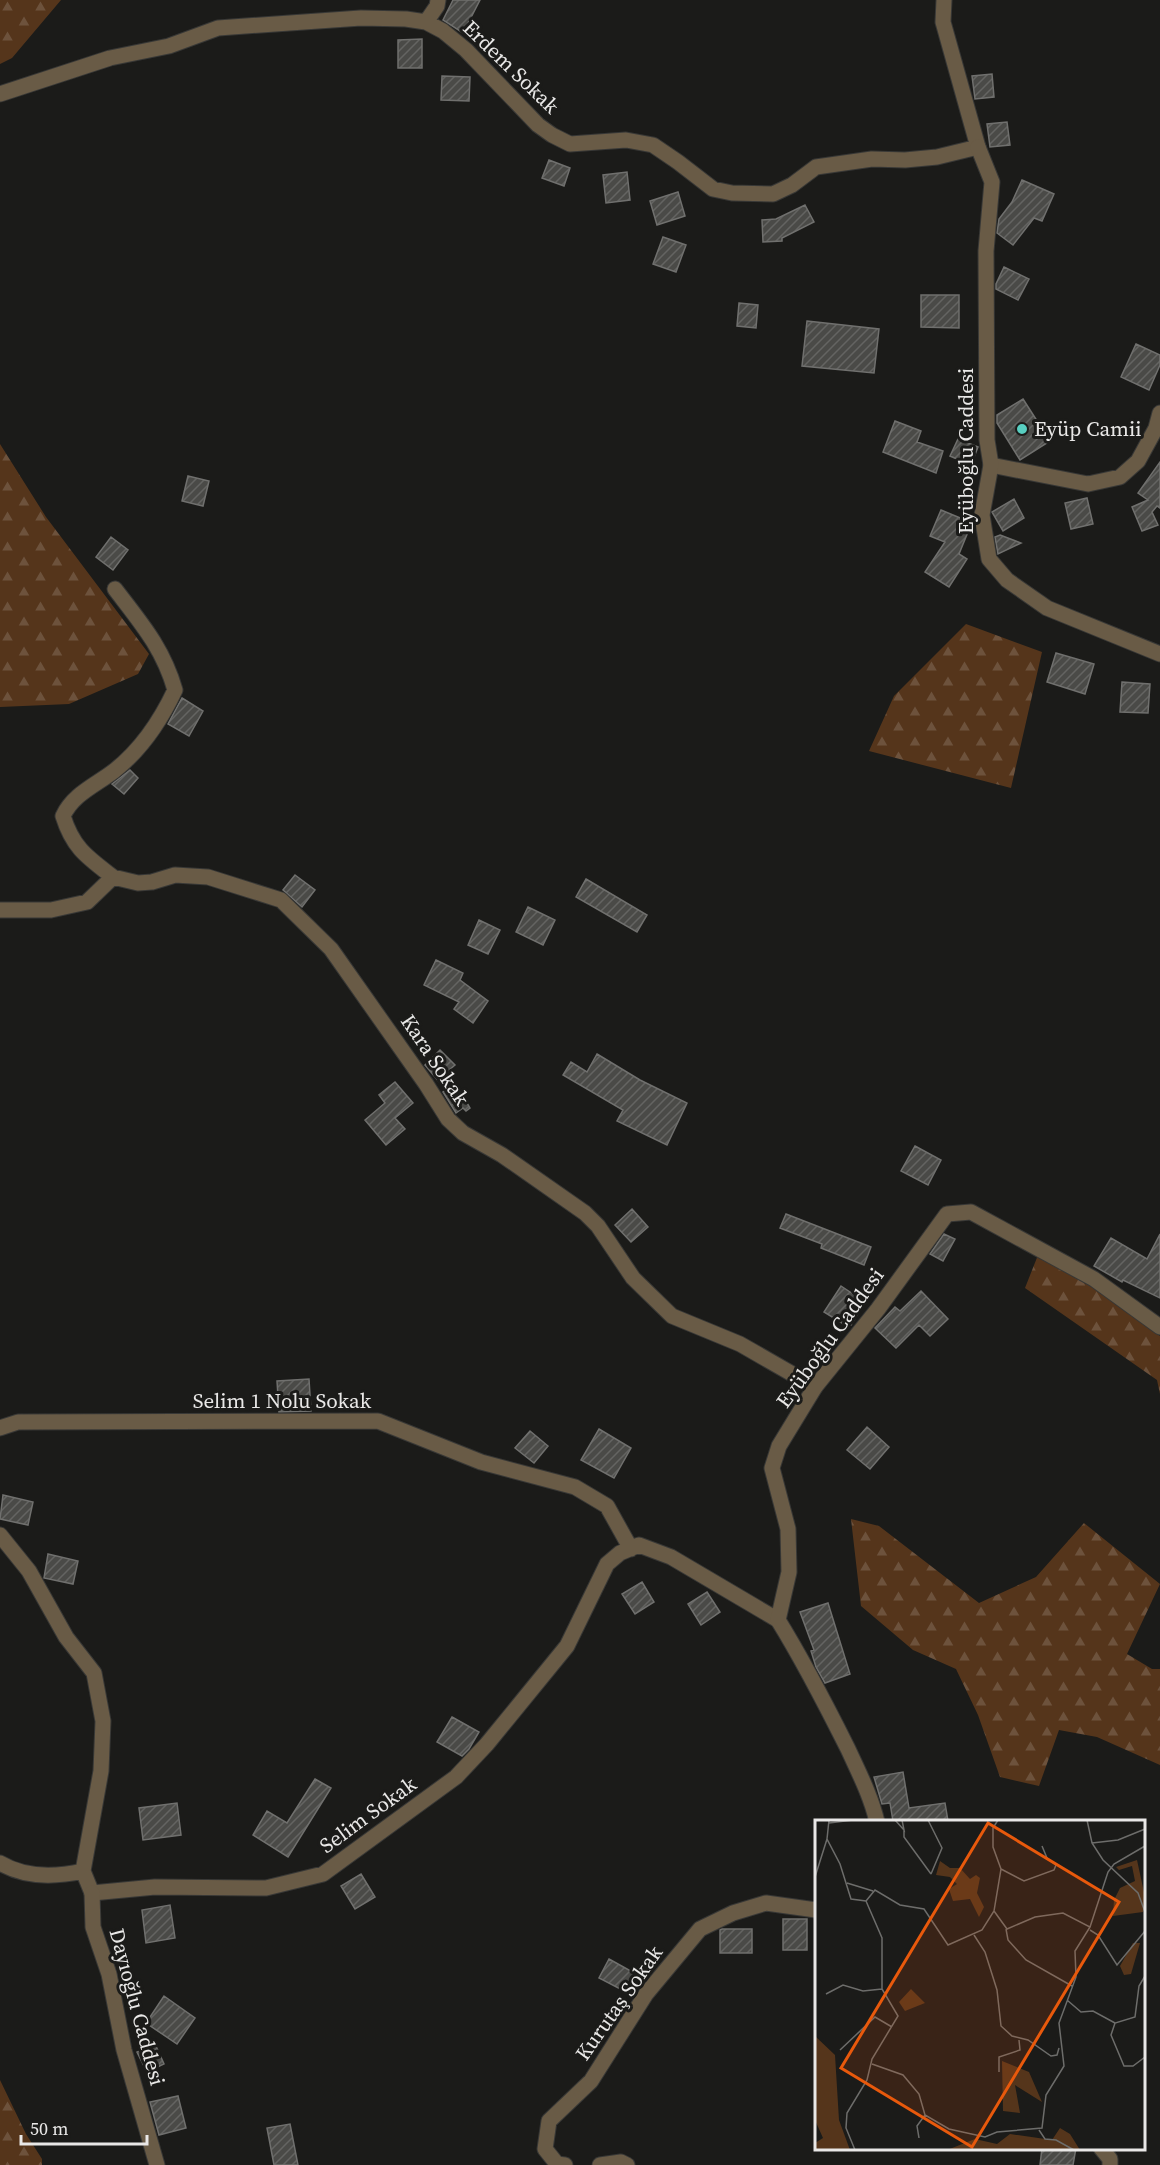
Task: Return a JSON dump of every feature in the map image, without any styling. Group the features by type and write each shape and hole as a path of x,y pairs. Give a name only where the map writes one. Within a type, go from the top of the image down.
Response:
{"street":[{"path":"426,22 438,0"},
{"name":"Eyüboğlu Caddesi","path":"944,0 943,22 978,147 992,182 986,250 987,440 991,465 982,515 989,559 1007,580 1047,608 1160,654"},
{"name":"Erdem Sokak","path":"0,94 110,58 169,46 218,28 360,18 406,19 426,22 443,31 466,50 538,125 552,135 570,144 626,140 653,146 712,189 732,193 773,194 792,185 816,167 873,159 905,160 937,157 978,147"},
{"path":"991,465 1088,483 1120,477 1138,460 1156,428 1160,413"},
{"path":"0,910 51,910 87,902 113,877 85,855 74,843 69,836 63,816 68,804 114,771 145,742 165,711 175,690 171,675 156,642 115,589"},
{"name":"Kara Sokak","path":"113,877 138,883 152,882 174,875 208,877 281,900 331,949 448,1119 464,1133 502,1155 585,1213 598,1226 633,1278 672,1316 740,1344 815,1387"},
{"name":"Eyüboğlu Caddesi","path":"778,1620 789,1572 788,1529 771,1468 779,1446 815,1387 878,1309 947,1214 971,1212 1094,1279 1160,1327"},
{"name":"Selim 1 Nolu Sokak","path":"0,1428 18,1422 378,1421 481,1462 575,1487 607,1506 631,1548"},
{"path":"0,1535 29,1571 66,1636 94,1673 103,1721 100,1771 83,1871 92,1893"},
{"path":"631,1548 639,1545 671,1557 778,1620 831,1714 873,1803 877,1820"},
{"name":"Selim Sokak","path":"92,1893 155,1887 266,1888 323,1874 456,1777 487,1744 567,1646 607,1564 631,1548"},
{"path":"0,1863 11,1869 42,1875 62,1876 83,1871"},
{"name":"Dayıoğlu Caddesi","path":"92,1893 93,1927 109,1974 124,2050 157,2165"},
{"name":"Kurutaş Sokak","path":"565,2165 557,2164 545,2150 549,2121 591,2081 646,1994 700,1929 733,1913 766,1903 815,1910"},
{"path":"1103,2150 1110,2159 1110,2165"},
{"path":"600,2165 621,2162 627,2165"}],"green space":[{"path":"0,0 61,0 12,58 0,64"},
{"path":"0,444 46,517 149,654 138,674 69,704 0,707"},
{"path":"966,624 1042,652 1011,788 869,751 894,696"},
{"path":"1040,1250 1093,1285 1160,1336 1160,1394 1157,1380 1025,1288"},
{"path":"851,1519 879,1526 979,1603 1036,1577 1084,1523 1160,1584 1127,1654 1152,1669 1160,1669 1160,1765 1097,1737 1059,1730 1039,1786 1000,1777 978,1715 956,1669 913,1650 861,1606"},
{"path":"0,2080 26,2134 42,2159 42,2165 0,2165"}],"building":[{"path":"453,0 480,0 463,33 443,20"},
{"path":"422,39 422,68 398,68 398,40"},
{"path":"992,74 994,97 975,99 972,76"},
{"path":"442,76 470,77 469,101 441,100"},
{"path":"1007,122 1010,145 990,147 987,124"},
{"path":"549,160 570,168 564,186 542,178"},
{"path":"627,172 630,200 606,203 603,175"},
{"path":"1022,180 1054,194 1042,221 1034,218 1013,245 997,233 999,219 1012,202"},
{"path":"678,192 685,216 657,225 650,201"},
{"path":"805,205 814,222 782,238 782,241 763,242 762,220 776,219"},
{"path":"663,237 686,245 676,272 653,264"},
{"path":"1004,267 1029,279 1018,300 996,289"},
{"path":"921,295 959,295 959,328 921,327"},
{"path":"739,303 758,305 756,328 737,326"},
{"path":"807,321 879,329 874,373 802,366"},
{"path":"1136,344 1160,355 1160,365 1149,390 1121,377"},
{"name":"Eyüp Camii","path":"1023,399 1050,441 1020,460 997,423 997,415"},
{"path":"895,421 921,431 917,442 943,451 936,473 883,452"},
{"path":"958,439 978,447 971,465 950,456"},
{"path":"1160,462 1160,508 1157,506 1152,512 1158,525 1142,531 1132,507 1148,500 1138,493"},
{"path":"188,476 209,481 203,506 182,501"},
{"path":"1087,498 1093,524 1071,529 1065,503"},
{"path":"1014,499 1024,518 1003,531 992,512"},
{"path":"941,510 970,522 959,554 967,559 949,587 925,572 945,542 930,536"},
{"path":"1000,535 1021,543 998,554 995,537"},
{"path":"111,537 128,550 113,570 96,557"},
{"path":"1056,653 1094,664 1085,694 1047,682"},
{"path":"1122,682 1150,684 1148,713 1120,712"},
{"path":"182,698 203,711 189,736 168,724"},
{"path":"130,770 138,778 124,794 112,784"},
{"path":"295,875 315,890 302,907 283,890"},
{"path":"586,879 647,915 637,932 576,897"},
{"path":"528,907 555,920 543,945 516,932"},
{"path":"479,920 500,930 488,954 468,945"},
{"path":"436,960 463,973 460,980 488,1001 473,1023 454,1009 459,1002 424,985"},
{"path":"440,1050 455,1065 448,1071 470,1108 466,1111 463,1108 456,1113 443,1092 446,1090 425,1065"},
{"path":"597,1054 640,1080 687,1103 667,1145 617,1121 623,1110 563,1075 571,1062 587,1072"},
{"path":"395,1082 413,1103 395,1118 405,1129 386,1145 365,1120 385,1103 379,1095"},
{"path":"915,1146 941,1160 928,1185 901,1171"},
{"path":"632,1209 648,1227 631,1242 615,1225"},
{"path":"786,1214 871,1247 864,1265 821,1248 822,1244 780,1228"},
{"path":"944,1234 955,1239 943,1261 930,1254"},
{"path":"1160,1234 1160,1298 1123,1280 1122,1282 1094,1266 1111,1238 1147,1259"},
{"path":"841,1286 865,1302 851,1325 845,1325 824,1312"},
{"path":"921,1291 948,1319 930,1336 919,1325 896,1348 875,1328 895,1307 900,1311"},
{"path":"309,1379 311,1411 279,1412 277,1381"},
{"path":"867,1427 889,1447 870,1469 847,1450"},
{"path":"599,1429 631,1448 614,1478 581,1460"},
{"path":"530,1431 548,1446 534,1463 515,1448"},
{"path":"3,1495 33,1502 28,1525 0,1519"},
{"path":"48,1554 78,1561 73,1584 44,1578"},
{"path":"642,1582 654,1602 635,1614 622,1594"},
{"path":"707,1592 720,1612 701,1625 688,1604"},
{"path":"828,1603 850,1674 825,1683 816,1667 811,1651 814,1650 800,1612"},
{"path":"452,1717 479,1732 462,1756 437,1742"},
{"path":"903,1772 909,1808 945,1803 948,1820 893,1820 890,1803 882,1804 874,1777"},
{"path":"315,1779 331,1788 288,1857 253,1835 267,1811 287,1823"},
{"path":"177,1803 181,1835 143,1840 139,1808"},
{"path":"361,1874 375,1897 355,1909 341,1886"},
{"path":"170,1905 175,1938 146,1943 142,1910"},
{"path":"783,1919 807,1919 807,1950 783,1950"},
{"path":"752,1929 752,1953 720,1953 720,1930"},
{"path":"609,1959 638,1975 628,1993 599,1978"},
{"path":"164,1996 195,2018 177,2044 146,2023"},
{"path":"155,2044 164,2064 147,2072 137,2052"},
{"path":"178,2096 186,2128 159,2135 150,2102"},
{"path":"290,2124 298,2165 274,2165 267,2128"},
{"path":"1042,2150 1076,2150 1073,2165 1040,2165"}],"place":[{"name":"Eyüp Camii","path":"1022,429"}]}
